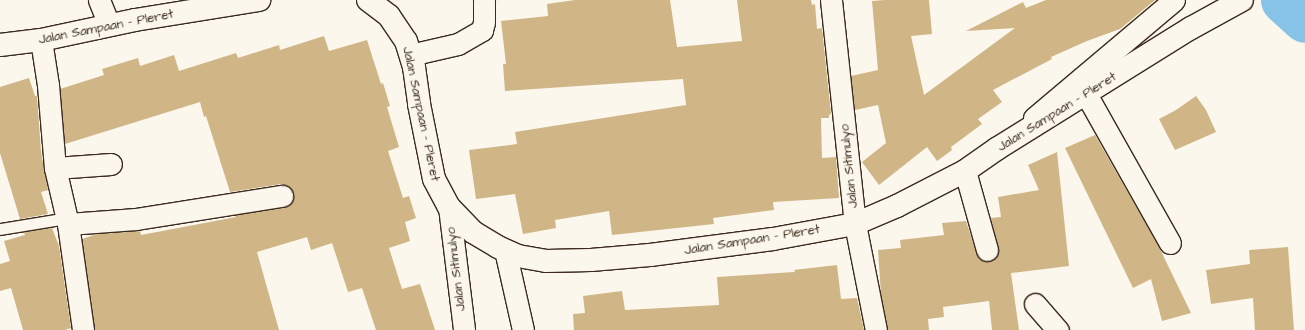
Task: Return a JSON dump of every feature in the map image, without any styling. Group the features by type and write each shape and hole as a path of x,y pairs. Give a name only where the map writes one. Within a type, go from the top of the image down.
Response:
{"main road":[{"name":"Jalan Sampaan - Pleret","path":"0,45 41,40 109,25 259,0"},
{"name":"Jalan Sampaan - Pleret","path":"368,0 388,16 406,41 414,67 419,104 434,179 449,207 473,232 518,256 546,261 591,260 650,255 772,240 855,224 897,206 965,171 998,148 1191,28 1242,0"}],"street":[{"path":"99,0 109,25"},
{"path":"410,55 458,44 482,30 484,22 484,0"},
{"name":"Jalan Sitimulyo","path":"831,0 855,224 876,330"},
{"path":"998,148 1171,3"},
{"path":"41,40 48,85 55,168 67,221 83,330"},
{"path":"1086,94 1170,243"},
{"path":"55,168 111,164"},
{"path":"965,171 987,250"},
{"path":"67,221 136,219 282,196"},
{"name":"Jalan Sitimulyo","path":"449,207 464,330"},
{"path":"506,250 523,330"},
{"path":"1035,304 1058,330"}],"lane":[{"path":"0,229 67,221"}],"building":[{"path":"575,0 670,0 677,47 742,41 737,0 811,0 812,5 815,4 817,29 822,28 831,114 829,115 829,118 821,118 822,158 836,157 839,198 773,202 774,210 713,218 714,224 612,235 609,211 555,220 556,228 523,234 515,194 476,199 469,150 517,144 515,132 686,105 683,79 505,91 503,64 506,64 501,21 548,16 547,4"},
{"path":"929,0 932,34 911,36 924,95 1015,28 966,31 1023,2 1026,8 1046,0 1155,0 1120,29 1087,41 1051,57 1052,59 993,90 1002,102 978,119 982,124 951,147 952,150 937,161 927,147 879,185 862,162 886,143 878,105 855,110 851,76 878,70 872,1"},
{"path":"324,36 329,51 367,40 381,84 383,83 390,106 387,107 399,147 388,151 403,198 409,196 416,218 405,222 410,241 389,248 402,289 420,284 435,330 376,330 362,288 348,292 332,243 311,250 307,237 257,252 279,330 95,330 82,239 97,234 140,231 141,235 236,217 235,215 284,208 290,205 294,195 291,188 281,184 230,192 206,116 204,117 200,102 65,144 60,89 104,75 102,69 138,58 140,66 174,55 179,71 236,53 238,58 279,45 280,50"},
{"path":"29,78 35,96 37,96 41,152 48,190 41,192 48,214 20,219 0,153 0,87"},
{"path":"1196,96 1206,110 1216,132 1175,150 1159,119 1176,110"},
{"path":"1095,135 1158,245 1191,313 1162,321 1151,279 1133,288 1065,148"},
{"path":"1057,152 1069,266 1011,273 1019,330 992,330 989,301 943,307 944,317 928,319 929,330 888,330 881,295 878,250 901,248 900,240 944,235 942,223 966,221 978,258 984,262 991,261 996,258 999,253 991,218 1001,217 998,197 1039,190 1028,165"},
{"path":"52,228 59,246 71,328 65,330 23,330 11,288 0,291 0,264 10,261 4,241 25,235 24,232"},
{"path":"1288,247 1294,330 1255,330 1253,298 1211,304 1206,270 1250,264 1249,250"},
{"path":"837,265 841,299 857,298 864,330 574,330 573,314 585,313 583,296 622,291 625,310 719,305 717,277 795,272 794,270"}],"waterway":[{"path":"1284,0 1305,19"}]}
